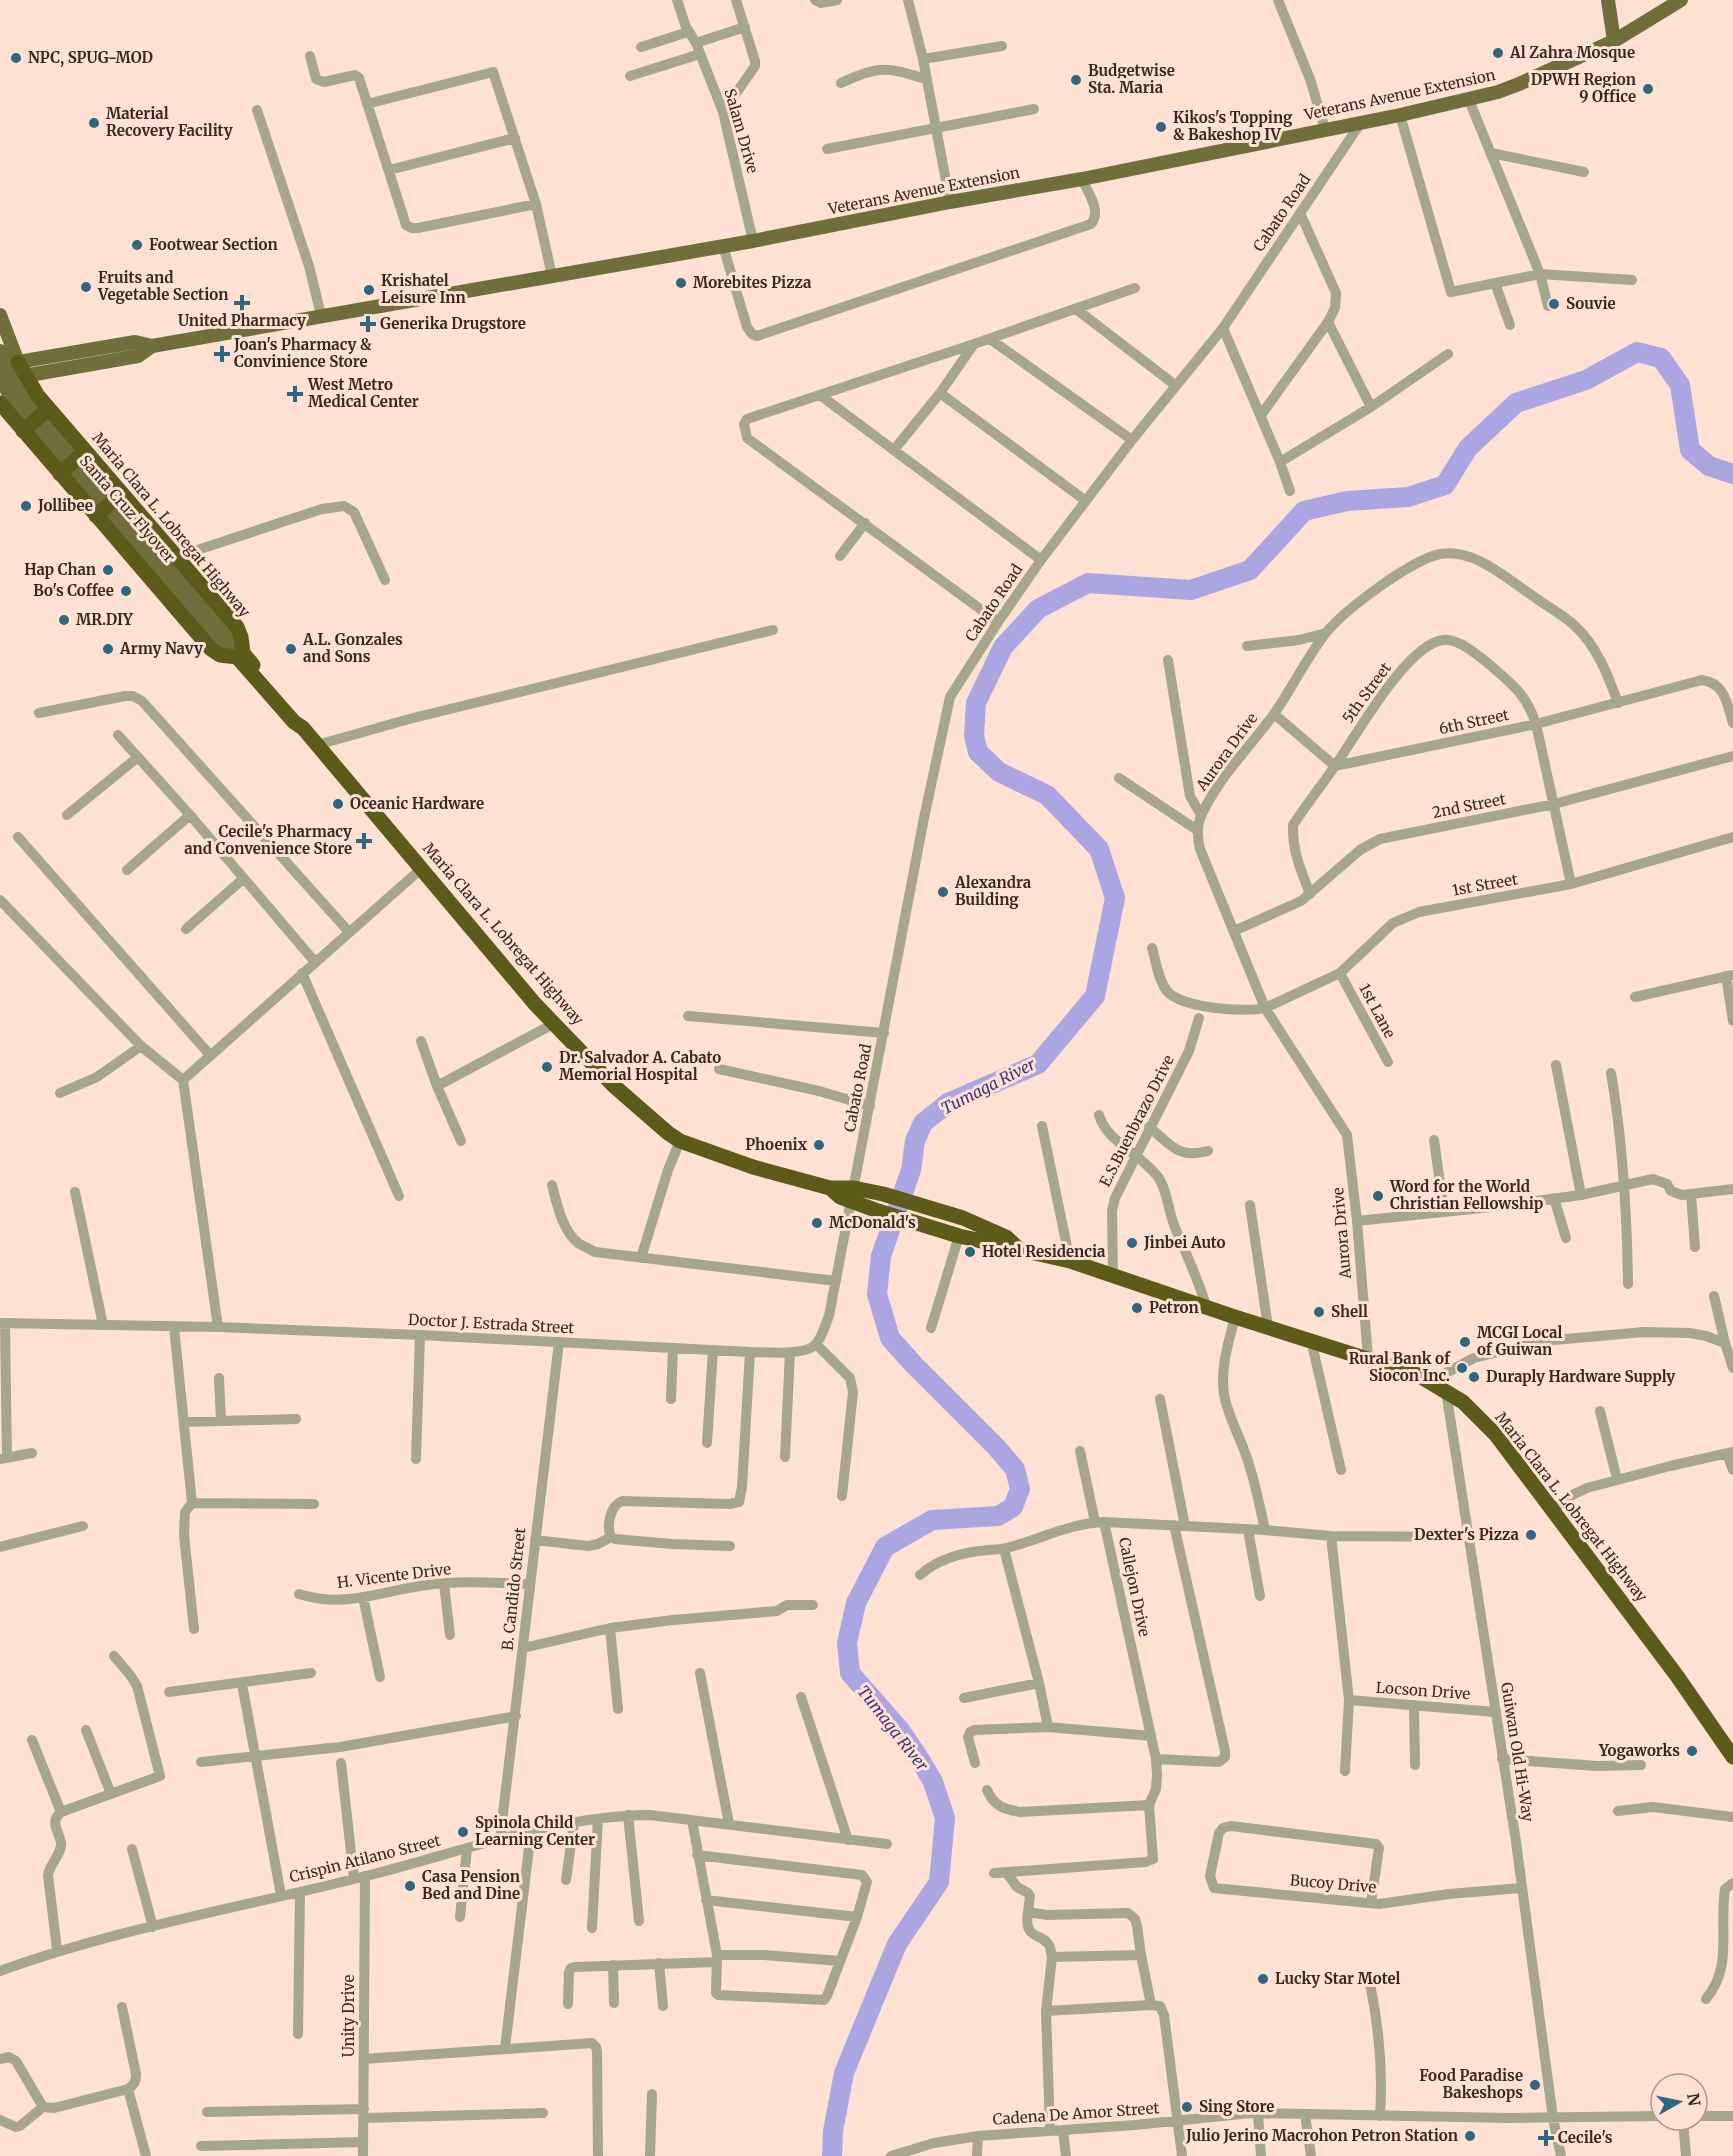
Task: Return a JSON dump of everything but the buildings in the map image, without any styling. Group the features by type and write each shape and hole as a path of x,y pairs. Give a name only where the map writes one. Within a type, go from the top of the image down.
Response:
{"highway":[{"name":"Maria Clara L. Lobregat Highway","path":"21,369 48,409 237,627 242,637 240,655 294,722 310,736 535,1004 627,1099 680,1141 753,1167 853,1195 878,1210 958,1236 1070,1261 1234,1317 1368,1358 1431,1381 1463,1402 1496,1435 1677,1676 1733,1757"},
{"name":"Maria Clara L. Lobregat Highway","path":"0,403 211,649 220,655 240,655"},
{"path":"23,431 48,409"},
{"path":"60,474 85,451"},
{"path":"96,516 122,494"},
{"name":"Maria Clara L. Lobregat Highway","path":"853,1195 883,1194 963,1218 1006,1237 1018,1248"}],"main road":[{"path":"1608,0 1614,41"},
{"name":"Veterans Avenue Extension","path":"21,369 138,356 152,346 753,241 1360,124 1469,99 1519,84 1614,41 1681,0"},
{"path":"0,315 21,369"},
{"name":"Santa Cruz Flyover","path":"0,351 22,395 220,642 240,655"},
{"path":"0,365 21,369"},
{"path":"0,378 21,369"},
{"name":"Santa Cruz Flyover","path":"0,378 13,402 128,526"}],"street":[{"name":"Salam Drive","path":"677,0 688,32 698,49 723,112 753,241"},
{"path":"723,112 755,66 755,57 736,0"},
{"path":"814,0 821,3 837,0"},
{"path":"908,0 923,59 950,202"},
{"path":"1278,0 1310,79 1325,129"},
{"path":"630,76 698,49 745,27"},
{"path":"641,47 688,32"},
{"path":"923,59 1002,46"},
{"path":"310,56 316,79 319,82 358,76 406,225 412,228 536,204"},
{"path":"841,83 864,73 893,69 926,79"},
{"path":"367,104 493,72 536,204 552,276"},
{"path":"1469,99 1540,274 1548,306"},
{"path":"827,149 1034,109"},
{"path":"257,110 307,257 321,315"},
{"path":"1400,115 1451,292 1540,274 1632,280"},
{"name":"Cabato Road","path":"853,1195 948,702 954,689 1041,560 1175,385 1223,328 1360,124"},
{"path":"389,170 515,138"},
{"path":"1491,153 1584,172"},
{"path":"723,246 747,327 752,334 758,336 1091,224 1096,216 1095,210 1082,179"},
{"path":"1262,415 1328,322 1335,308 1336,293 1300,213"},
{"path":"1495,283 1510,325"},
{"path":"998,622 745,435 744,424 747,419 990,339 1135,288"},
{"path":"1076,309 1175,385"},
{"path":"1328,322 1371,407"},
{"path":"1223,328 1262,415 1290,491"},
{"path":"990,339 1132,440"},
{"path":"894,450 940,393 974,344"},
{"path":"1280,462 1371,407 1448,354"},
{"path":"940,393 1086,501"},
{"path":"820,395 1041,560"},
{"path":"176,556 322,509 344,506 354,512 385,580"},
{"path":"840,556 865,523"},
{"name":"Aurora Drive","path":"1368,1358 1357,1221 1347,1134 1265,1008 1200,849 1197,830 1201,815 1219,785 1274,714 1326,633 1369,594 1425,558 1461,553 1492,568 1573,624 1593,646 1610,679 1618,703"},
{"path":"310,736 413,718 773,630"},
{"path":"1247,646 1299,640 1326,633"},
{"name":"5th Street","path":"1310,894 1295,856 1292,841 1293,825 1398,674 1431,645 1439,640 1450,639 1486,661 1514,685 1529,704 1536,724"},
{"path":"1168,660 1190,796 1201,815"},
{"name":"6th Street","path":"1335,766 1536,724 1702,680 1712,681 1720,687 1733,723"},
{"path":"39,713 125,696 133,696 142,701 349,932"},
{"path":"1274,714 1335,766"},
{"path":"1536,724 1571,884"},
{"path":"118,735 190,815 315,962"},
{"name":"2nd Street","path":"1234,932 1294,906 1360,850 1380,839 1554,804 1733,756"},
{"path":"67,815 138,757"},
{"path":"1119,778 1197,830"},
{"path":"127,870 190,815"},
{"path":"18,837 210,1055"},
{"name":"1st Street","path":"1265,1008 1340,973 1393,923 1419,912 1571,884 1733,837"},
{"path":"183,1080 422,868"},
{"path":"186,929 243,879"},
{"path":"0,900 141,1046 183,1080 218,1328"},
{"path":"1152,948 1161,982 1174,997 1196,1004 1232,1010 1254,1011 1265,1008"},
{"path":"302,973 399,1196"},
{"name":"1st Lane","path":"1340,973 1388,1062"},
{"path":"1635,997 1729,975 1733,1022"},
{"path":"688,1016 884,1033"},
{"name":"E.S.Buenbrazo Drive","path":"1113,1275 1112,1211 1115,1198 1189,1051 1199,1018"},
{"path":"437,1086 554,1024"},
{"path":"421,1041 461,1142"},
{"path":"60,1093 97,1077 141,1046"},
{"path":"1556,1065 1581,1195"},
{"path":"719,1069 835,1095 870,1106"},
{"path":"1611,1073 1620,1125 1625,1184 1628,1284"},
{"path":"1099,1114 1110,1136 1138,1155 1159,1179 1173,1223 1195,1272 1206,1306"},
{"path":"1042,1126 1070,1261"},
{"path":"1149,1127 1186,1155 1208,1152"},
{"path":"1434,1140 1444,1212"},
{"path":"641,1258 668,1170 680,1141"},
{"path":"1357,1221 1581,1195 1653,1179 1667,1184 1676,1194 1733,1189"},
{"path":"552,1185 560,1212 569,1231 577,1242 596,1252 836,1281"},
{"path":"75,1192 103,1325"},
{"path":"1690,1194 1695,1247"},
{"path":"842,1496 853,1392 850,1378 816,1344 829,1316 853,1195"},
{"path":"1554,1198 1566,1238"},
{"path":"1250,1205 1268,1327"},
{"path":"931,1328 958,1236"},
{"path":"1714,1296 1733,1367"},
{"path":"1234,1317 1224,1366 1223,1392 1228,1412 1251,1472 1265,1530"},
{"path":"3,1324 4,1459 32,1453"},
{"name":"Doctor J. Estrada Street","path":"3,1324 420,1335 750,1352 790,1352 811,1348 816,1344"},
{"path":"174,1327 192,1503 185,1512 184,1535 195,1629"},
{"path":"1431,1381 1474,1358 1543,1341 1644,1332 1690,1333 1715,1338 1725,1343"},
{"path":"416,1459 420,1335"},
{"path":"1311,1340 1341,1470"},
{"name":"B. Candido Street","path":"500,1839 559,1342"},
{"path":"671,1399 673,1348"},
{"path":"707,1443 713,1350"},
{"path":"611,1537 608,1528 609,1519 615,1506 622,1501 730,1504 739,1502 742,1487 750,1352"},
{"path":"785,1457 790,1352"},
{"path":"219,1378 221,1421"},
{"name":"Guiwan Old Hi-Way","path":"1446,1392 1502,1759 1553,2118 1561,2156"},
{"path":"1156,1759 1219,1762 1225,1757 1180,1525 1160,1399"},
{"path":"1600,1411 1617,1479"},
{"path":"185,1422 296,1419"},
{"path":"920,1575 931,1565 964,1553 1004,1549 1068,1528 1100,1522 1080,1451"},
{"path":"1553,1509 1577,1492 1617,1479 1730,1453 1733,1470"},
{"path":"192,1503 314,1504"},
{"name":"Callejon Drive","path":"994,1873 1150,1861 1153,1856 1149,1805 1156,1790 1156,1759 1100,1522 1265,1530 1331,1536 1468,1537"},
{"path":"0,1546 83,1526"},
{"path":"1248,1530 1260,1596"},
{"path":"1331,1536 1349,1700 1345,1771"},
{"path":"535,1540 588,1546 611,1537 672,1544 730,1546"},
{"path":"1004,1549 1039,1683 1048,1727"},
{"path":"444,1584 450,1635"},
{"name":"H. Vicente Drive","path":"299,1594 321,1599 363,1597 444,1584 529,1584"},
{"path":"363,1597 380,1677"},
{"path":"523,1648 610,1628 777,1611 787,1605 813,1605"},
{"path":"610,1628 618,1709"},
{"path":"57,1950 48,1875 49,1867 59,1852 61,1844 54,1824 57,1816 62,1812 160,1776 137,1686 114,1656"},
{"path":"169,1692 311,1673"},
{"path":"700,1673 729,1824"},
{"path":"964,1698 1039,1683"},
{"path":"242,1684 281,1895"},
{"path":"801,1697 848,1840"},
{"name":"Locson Drive","path":"1349,1700 1495,1712"},
{"path":"1414,1705 1415,1764"},
{"path":"201,1762 340,1747 516,1716"},
{"path":"975,1762 968,1737 970,1732 1048,1727 1150,1736"},
{"path":"86,1730 111,1794"},
{"path":"32,1740 62,1812"},
{"path":"1502,1759 1597,1766 1641,1765"},
{"name":"Unity Drive","path":"341,1763 359,1877 364,2059 363,2156"},
{"path":"987,1790 992,1802 1001,1808 1020,1812 1149,1805"},
{"path":"1618,1811 1653,1807 1733,1817"},
{"path":"628,1815 639,1921"},
{"name":"Crispin Atilano Street","path":"0,1971 57,1950 300,1892 531,1831 574,1822 628,1815 650,1815 887,1844"},
{"path":"592,1928 598,1820"},
{"path":"692,1820 697,1854 717,1959 715,1989 718,1995 820,2001 827,1996 857,1917 867,1882 861,1875 697,1854"},
{"path":"566,1880 574,1822"},
{"name":"Bucoy Drive","path":"1371,1903 1379,1848 1376,1844 1232,1826 1223,1828 1215,1842 1210,1876 1214,1888 1379,1904 1449,1894 1521,1888"},
{"path":"505,2048 531,1831"},
{"path":"460,1917 467,1848"},
{"path":"132,1849 153,1927"},
{"path":"1006,1872 1017,1887 1030,1896 1027,1924 1030,1932 1050,1947 1052,1957 1047,2010 1050,2131"},
{"path":"1706,2000 1716,1988 1724,1968 1723,1905 1725,1889 1733,1883"},
{"path":"298,2034 300,1892"},
{"path":"706,1900 857,1917"},
{"path":"1028,1912 1047,1915 1128,1913 1135,1919 1137,1926 1151,2004"},
{"path":"1052,1957 1141,1955"},
{"path":"568,2004 571,1968 764,1956 840,1960"},
{"path":"659,1963 663,2006"},
{"path":"613,1965 614,2003"},
{"path":"1370,1984 1380,2053 1382,2081 1380,2116"},
{"path":"1047,2010 1151,2004 1160,2006 1164,2014 1182,2156"},
{"path":"0,2120 16,2127 20,2126 43,2107 54,2108 133,2086 136,2074 122,2007"},
{"path":"364,2059 592,2043 596,2047 598,2156"},
{"path":"0,2059 9,2057 16,2061 43,2107"},
{"path":"128,2089 146,2156"},
{"path":"650,2156 652,2094"},
{"path":"207,2112 543,2113"},
{"path":"1258,2113 1261,2156"},
{"name":"Cadena De Amor Street","path":"891,2156 934,2143 978,2136 1258,2113 1553,2118 1649,2116"},
{"path":"1305,2114 1311,2156"},
{"path":"1709,2116 1733,2116"},
{"path":"1063,2130 1066,2156"},
{"path":"1684,2132 1686,2156"},
{"path":"977,2156 978,2136"},
{"path":"201,2146 363,2142"}],"waterway":[{"name":"Tumaga River","path":"832,2156 833,2131 844,2073 897,1944 939,1882 945,1818 933,1782 919,1758 900,1730 850,1673 847,1643 856,1603 885,1547 932,1520 998,1516 1013,1507 1020,1489 1015,1469 997,1448 890,1338 877,1294 881,1256 911,1170 915,1141 923,1123 948,1103 1038,1064 1095,996 1115,898 1099,849 1047,795 999,772 978,752 974,736 976,703 1003,647 1038,609 1088,583 1191,590 1250,570 1304,511 1347,501 1408,497 1445,485 1468,448 1516,403 1586,380 1637,352 1661,358 1680,385 1690,450 1709,466 1733,474"}],"place":[{"name":"Al Zahra Mosque","path":"1498,53"},
{"name":"NPC, SPUG-MOD","path":"16,58"},
{"name":"Budgetwise Sta. Maria","path":"1076,80"},
{"name":"DPWH Region 9 Office","path":"1648,89"},
{"name":"Material Recovery Facility","path":"94,123"},
{"name":"Kikos's Topping & Bakeshop IV","path":"1161,127"},
{"name":"Footwear Section","path":"137,245"},
{"name":"Morebites Pizza","path":"681,283"},
{"name":"Fruits and Vegetable Section","path":"86,287"},
{"name":"Krishatel Leisure Inn","path":"369,290"},
{"name":"United Pharmacy","path":"242,303"},
{"name":"Souvie","path":"1554,304"},
{"name":"Generika Drugstore","path":"368,324"},
{"name":"Joan's Pharmacy & Convinience Store","path":"222,354"},
{"name":"West Metro Medical Center","path":"295,394"},
{"name":"Jollibee","path":"26,506"},
{"name":"Hap Chan","path":"108,570"},
{"name":"Bo's Coffee","path":"126,591"},
{"name":"MR.DIY","path":"64,620"},
{"name":"Army Navy","path":"108,649"},
{"name":"A.L. Gonzales and Sons","path":"291,649"},
{"name":"Oceanic Hardware","path":"338,804"},
{"name":"Cecile's Pharmacy and Convenience Store","path":"364,841"},
{"name":"Alexandra Building","path":"943,892"},
{"name":"Dr. Salvador A. Cabato Memorial Hospital","path":"547,1067"},
{"name":"Phoenix","path":"819,1145"},
{"name":"Word for the World Christian Fellowship","path":"1378,1196"},
{"name":"McDonald's","path":"817,1223"},
{"name":"Jinbei Auto","path":"1132,1243"},
{"name":"Hotel Residencia","path":"970,1252"},
{"name":"Petron","path":"1137,1308"},
{"name":"Shell","path":"1319,1312"},
{"name":"MCGI Local of Guiwan","path":"1465,1342"},
{"name":"Rural Bank of Siocon Inc.","path":"1462,1368"},
{"name":"Duraply Hardware Supply","path":"1474,1377"},
{"name":"Dexter's Pizza","path":"1531,1535"},
{"name":"Yogaworks","path":"1692,1751"},
{"name":"Spinola Child Learning Center","path":"463,1832"},
{"name":"Casa Pension Bed and Dine","path":"410,1886"},
{"name":"Lucky Star Motel","path":"1263,1979"},
{"name":"Food Paradise Bakeshops","path":"1535,2085"},
{"name":"Sing Store","path":"1187,2107"},
{"name":"Julio Jerino Macrohon Petron Station","path":"1470,2136"},
{"name":"Cecile's","path":"1546,2138"}]}
